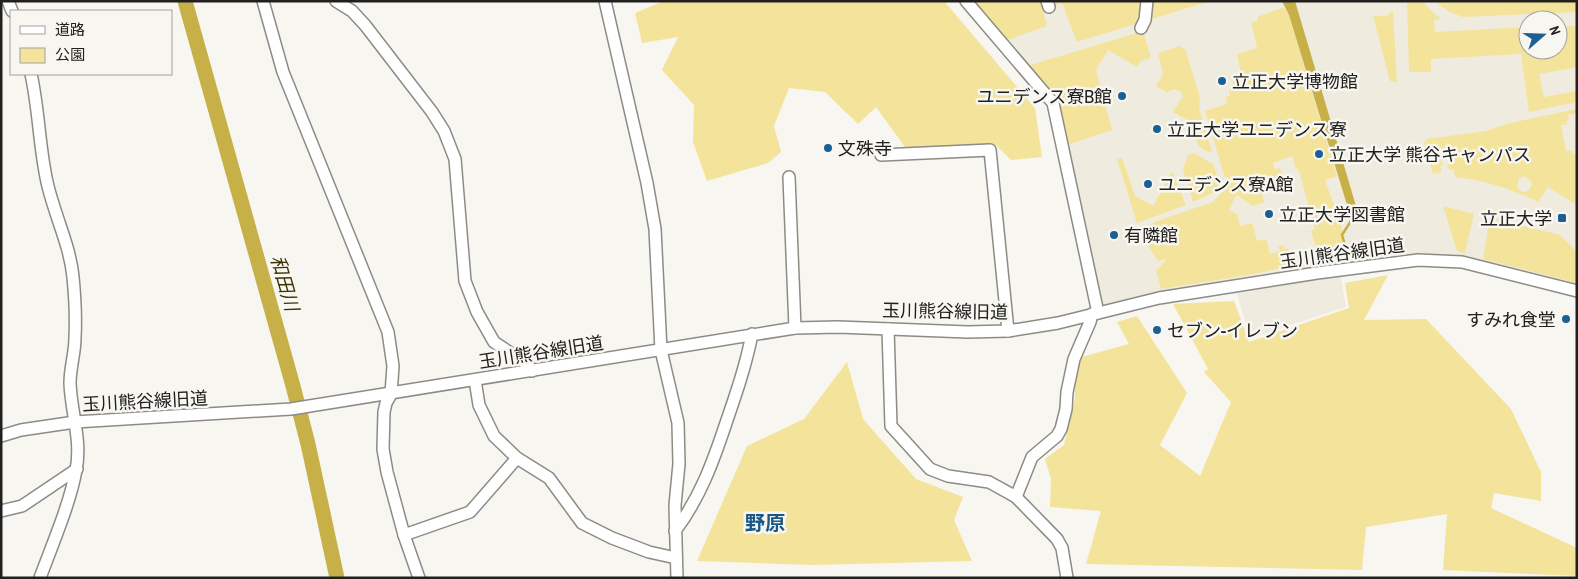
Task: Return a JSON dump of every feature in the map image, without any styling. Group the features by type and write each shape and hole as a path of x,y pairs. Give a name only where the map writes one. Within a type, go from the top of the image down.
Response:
{"street":[{"path":"263,1 283,72 388,332 394,366 391,394 384,412 383,449 387,472 404,535 419,578"},
{"path":"336,1 352,11 365,25 432,112 444,132 455,159 465,281 477,312 494,342 527,364 532,371"},
{"path":"605,1 647,184 655,229 661,350 678,423 679,464 675,505 677,578"},
{"path":"966,1 1053,103 1095,313 1074,359 1061,429 1057,436 1032,457 1016,497"},
{"path":"1141,28 1147,1"},
{"path":"31,75 44,168 73,276 76,338 70,384 75,422 77,469 40,578"},
{"path":"881,155 990,150 1008,330"},
{"path":"789,177 795,328"},
{"name":"玉川熊谷線旧道","path":"1,436 21,430 75,422 291,410 795,328 838,327 968,332 1033,328 1159,298 1317,273 1418,260 1462,262 1577,291"},
{"path":"888,329 890,426 930,469 948,476 989,482 1016,497 1057,539 1062,548 1068,574"},
{"path":"675,532 690,512 709,472 740,384 752,334"},
{"path":"475,380 479,405 494,436 517,458 549,478 582,523 612,538 649,552 676,558"},
{"path":"404,535 470,512 517,458"},
{"path":"1,511 22,506 77,469"}],"shaded area":[{"name":"立正大学 熊谷キャンパス","path":"968,1 1577,1 1577,286 1454,257 1437,255 1411,256 1339,266 1346,307 1251,338 1234,286 1095,316 1050,102"},
{"path":"1282,1 1295,1 1359,216 1351,218 1289,15"}],"green space":[{"path":"664,1 944,1 1035,108 1042,157 1011,160 997,146 907,150 876,107 858,124 825,92 789,88 774,126 781,152 768,163 707,181 693,142 694,105 662,70 678,37 642,43 635,13"},
{"path":"974,1 1044,1 1046,9 1043,10 1047,26 1007,40"},
{"path":"1050,1 1210,1 1077,42 1062,3 1051,7"},
{"path":"1407,1 1423,1 1441,19 1434,20 1435,32 1518,28 1518,54 1431,59 1431,72 1409,72"},
{"path":"1435,1 1577,1 1577,12 1568,12 1568,10 1518,10 1518,15 1463,17 1449,12"},
{"path":"1284,7 1289,15 1337,176 1325,180 1343,231 1348,254 1254,274 1161,289 1156,271 1167,259 1158,261 1141,235 1140,229 1157,221 1213,202 1229,184 1224,175 1205,111 1227,104 1225,97 1230,96 1229,90 1240,69 1237,54 1257,48 1251,22 1258,21 1257,17","holes":["1292,156 1296,169 1298,168 1315,229 1311,231 1318,255 1301,260 1299,254 1290,254 1288,248 1284,249 1283,245 1278,247 1280,251 1270,254 1266,239 1257,241 1252,223 1240,226 1237,214 1229,210 1236,195 1253,206 1264,202 1259,183 1283,176 1280,168 1275,169 1273,163"]},
{"path":"1393,12 1397,82 1390,81 1373,16 1388,16 1389,13"},
{"path":"1568,26 1577,26 1577,67 1539,74 1544,97 1577,91 1577,102 1529,112 1522,60 1568,60"},
{"path":"1140,32 1144,34 1151,58 1141,61 1137,67 1108,50 1096,70 1112,130 1067,145 1056,105 1024,67"},
{"path":"1180,46 1186,51 1200,98 1199,108 1212,152 1202,149 1199,145 1191,122 1173,112 1183,96 1180,91 1175,89 1168,93 1156,86 1163,74 1158,53"},
{"path":"1577,109 1577,113 1568,115 1569,121 1566,121 1567,124 1561,125 1566,151 1572,151 1573,154 1576,153 1577,205 1548,187 1538,202 1498,186 1477,180 1455,177 1453,169 1449,169 1447,165 1449,163 1444,150 1438,152 1443,165 1440,166 1442,172 1433,174 1424,143 1427,139 1486,131 1510,123","holes":["1524,176 1532,184 1529,190 1524,192 1519,190 1517,185 1519,178"]},
{"path":"1194,153 1213,164 1220,183 1215,192 1193,202 1183,169 1188,155"},
{"path":"1122,158 1135,196 1153,206 1172,171 1186,205 1137,223 1117,159"},
{"path":"1443,206 1474,214 1465,253 1457,251"},
{"path":"1496,219 1560,235 1577,252 1577,283 1483,259 1489,224"},
{"path":"1388,275 1364,320 1426,319 1511,409 1541,472 1541,501 1494,493 1491,508 1577,548 1577,576 1443,570 1447,514 1366,527 1362,570 1086,564 1101,511 1050,507 1051,479 1045,459 1064,445 1075,399 1074,359 1129,344 1117,322 1137,316 1187,393 1160,445 1200,476 1231,402 1204,372 1208,369 1173,304 1234,301 1249,342 1349,308 1345,283"},
{"path":"847,362 863,419 916,479 963,497 954,520 972,561 812,565 697,561 747,446 804,419"}],"waterway":[{"name":"和田川","path":"185,1 293,386 308,444 337,578"},
{"path":"1354,216 1342,235 1349,259 1380,255"}],"place":[{"name":"立正大学博物館","path":"1222,81"},
{"name":"ユニデンス寮B館","path":"1122,96"},
{"name":"立正大学ユニデンス寮","path":"1157,129"},
{"name":"文殊寺","path":"828,148"},
{"name":"立正大学 熊谷キャンパス","path":"1319,154"},
{"name":"ユニデンス寮A館","path":"1148,184"},
{"name":"立正大学図書館","path":"1269,214"},
{"name":"立正大学","path":"1562,218"},
{"name":"有隣館","path":"1114,235"},
{"name":"すみれ食堂","path":"1566,319"},
{"name":"セブン-イレブン","path":"1157,330"}],"district":[{"name":"野原","path":"765,522"}]}
